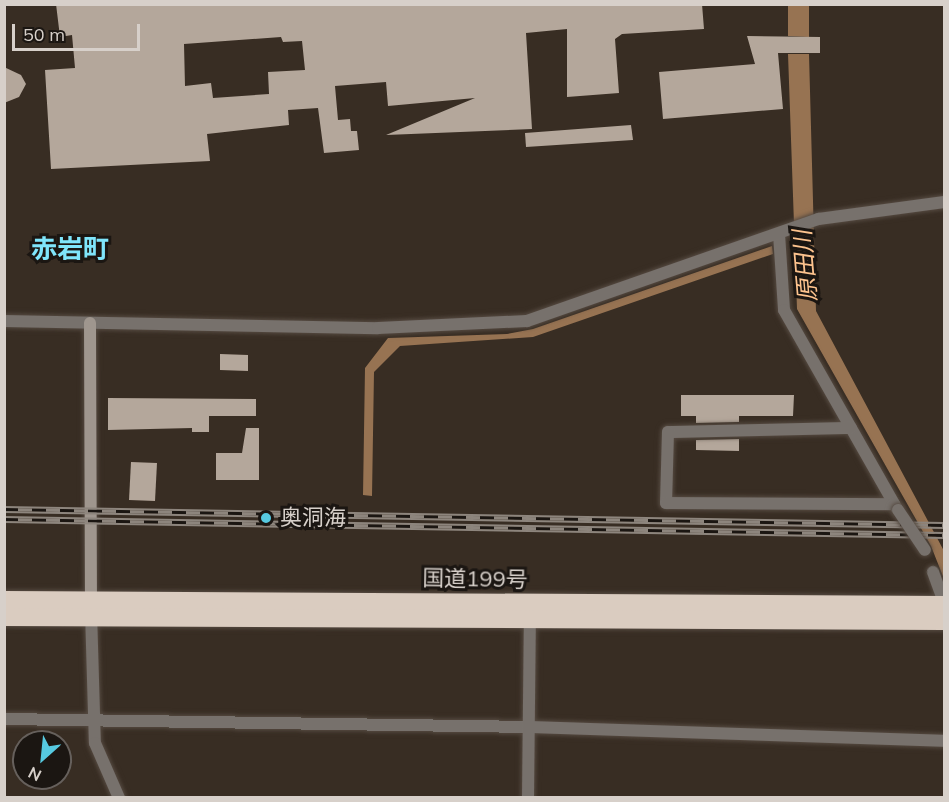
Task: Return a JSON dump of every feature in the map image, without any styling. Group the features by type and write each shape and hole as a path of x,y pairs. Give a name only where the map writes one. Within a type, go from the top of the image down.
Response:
{"highway":[{"name":"国道199号","path":"4,600 91,608 530,612 945,621"},
{"name":"国道199号","path":"530,612 945,604"},
{"name":"国道199号","path":"4,617 91,608"}],"street":[{"path":"4,321 378,328 527,321 819,219 945,202"},
{"path":"779,234 784,310 896,507 926,550"},
{"path":"90,323 94,743 119,798"},
{"path":"851,428 668,432 666,503 896,507"},
{"path":"933,572 945,604"},
{"path":"528,798 530,612"},
{"path":"4,720 74,718 93,724 529,727 945,741"}],"water":[{"path":"788,5 809,5 809,37 788,36"},
{"name":"原田川","path":"788,54 809,54 816,311 944,551 944,579 931,546 797,309"},
{"path":"772,246 773,254 533,337 400,346 374,372 372,496 363,495 365,368 388,338 507,334 533,329"}],"building":[{"path":"56,4 702,4 704,29 622,34 615,39 619,93 567,97 567,29 526,33 532,129 386,135 475,98 388,106 386,82 335,86 338,120 350,119 351,131 357,131 359,150 324,153 318,108 288,110 289,125 207,134 210,161 51,169 45,70 75,68 72,35 60,37","holes":["281,37 283,42 302,41 305,70 268,72 269,94 213,98 211,83 185,86 184,44"]},
{"path":"747,36 820,37 820,53 778,53 783,109 663,119 659,72 755,64"},
{"path":"4,67 21,75 26,84 19,97 4,103"},
{"path":"631,125 633,140 526,147 525,133"},
{"path":"220,354 248,355 248,371 220,370"},
{"path":"681,395 794,395 793,416 739,416 739,422 696,423 696,416 681,416"},
{"path":"108,398 256,399 256,416 209,416 209,432 192,432 192,428 108,430"},
{"path":"246,428 259,428 259,480 216,480 216,453 242,453"},
{"path":"739,439 739,451 696,450 696,440"},
{"path":"131,462 157,463 155,501 129,500"}],"railway":[{"path":"4,509 944,525"},
{"path":"4,519 944,535"}],"place":[{"name":"奥洞海","path":"266,518"}],"district":[{"name":"赤岩町","path":"70,249"}]}
